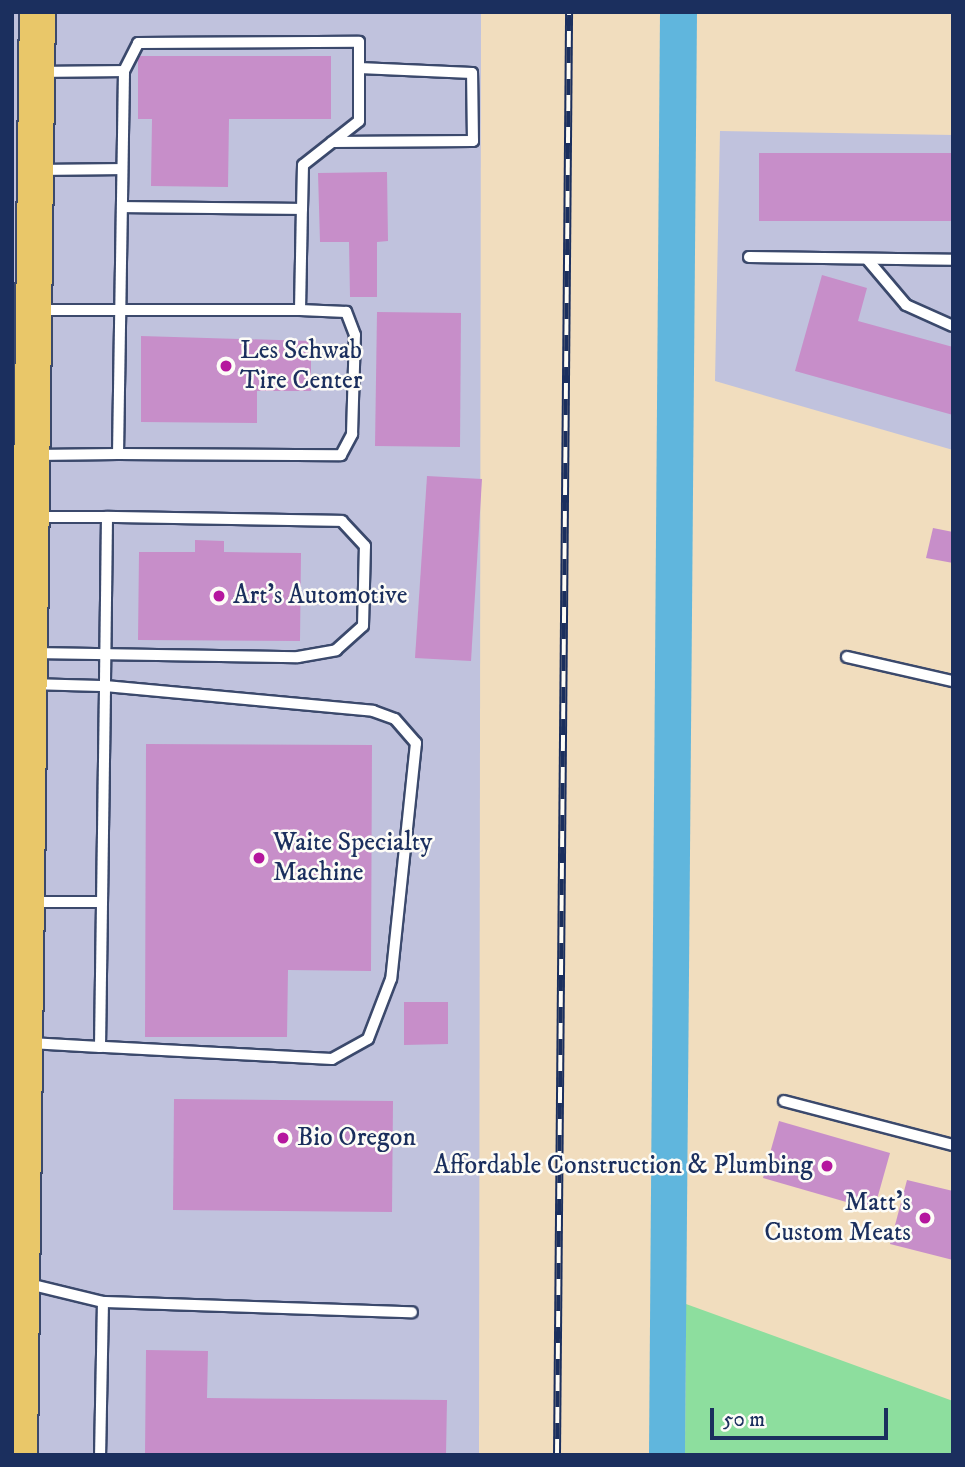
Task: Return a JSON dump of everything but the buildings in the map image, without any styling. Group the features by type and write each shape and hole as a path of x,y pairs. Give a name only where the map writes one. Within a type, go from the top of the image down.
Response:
{"highway":[{"path":"19,1455 17,1283 25,674 22,583 33,517 25,454 35,310 29,266 36,170 30,131 36,72 37,12"}],"lane":[{"path":"118,454 124,71 138,43 359,42 359,121 303,165 300,310"},
{"path":"332,142 472,141 472,73 359,68"},
{"path":"36,72 124,71"},
{"path":"36,170 122,169"},
{"path":"122,207 302,209"},
{"path":"749,257 953,260"},
{"path":"866,259 906,305 953,326"},
{"path":"25,454 341,455 352,434 355,335 346,312 35,310"},
{"path":"25,674 105,654 299,657 336,650 363,626 365,546 342,521 33,517"},
{"path":"100,1047 107,517"},
{"path":"847,657 953,681"},
{"path":"22,1047 100,1047 332,1059 368,1038 391,979 418,759 409,730 373,711 104,686 25,674"},
{"path":"23,912 100,902"},
{"path":"784,1101 953,1145"},
{"path":"17,1283 103,1302 412,1312"},
{"path":"100,1455 103,1302"}],"shaded area":[{"path":"12,12 481,12 479,1455 12,1455"},
{"path":"720,131 953,135 953,450 715,381"}],"green space":[{"path":"686,1304 953,1401 953,1455 685,1455"}],"water":[{"path":"660,12 697,12 685,1455 649,1455"}],"railway":[{"path":"557,1455 569,12"}],"place":[{"name":"Les Schwab Tire Center","path":"226,366"},
{"name":"Art's Automotive","path":"219,596"},
{"name":"Waite Specialty Machine","path":"259,858"},
{"name":"Bio Oregon","path":"283,1138"},
{"name":"Affordable Construction & Plumbing","path":"827,1166"},
{"name":"Matt's Custom Meats","path":"925,1218"}]}
